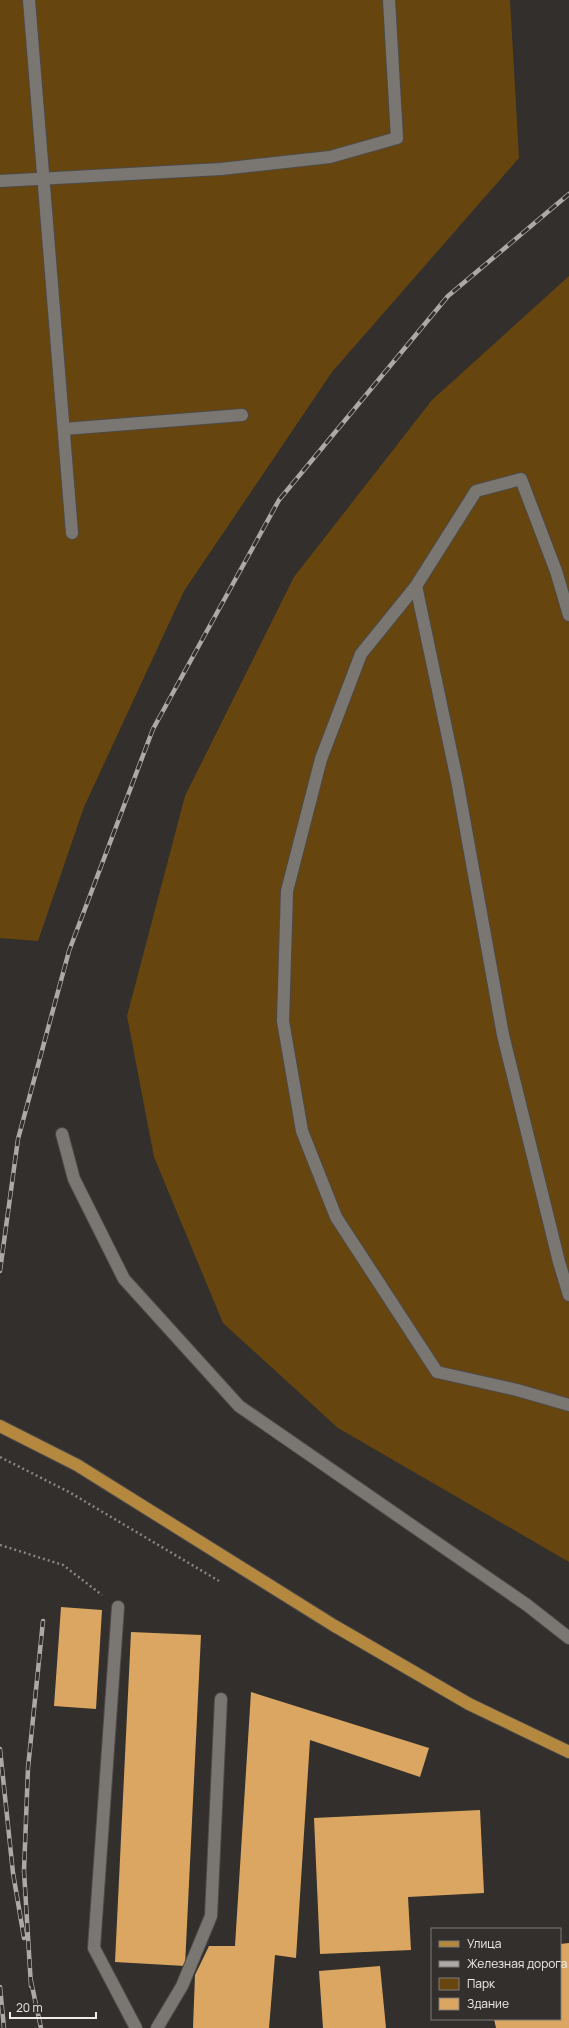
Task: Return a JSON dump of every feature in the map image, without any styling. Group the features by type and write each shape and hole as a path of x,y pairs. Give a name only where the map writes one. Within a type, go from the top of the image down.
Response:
{"main road":[{"path":"0,1426 76,1465 340,1629 469,1704 569,1752"}],"street":[{"path":"29,0 45,178 72,533"},
{"path":"0,181 221,169 330,157 397,138 389,0"},
{"path":"64,429 242,415"},
{"path":"569,615 556,571 521,479 476,491 416,586 361,654 321,759 287,891 284,1021 302,1131 336,1218 437,1372 517,1390 569,1405"},
{"path":"416,586 457,780 504,1035 559,1262 569,1295"},
{"path":"62,1134 74,1179 124,1279 239,1406 514,1596 569,1638"},
{"path":"118,1607 94,1948 136,2028"},
{"path":"157,2028 182,1986 211,1916 221,1699"}],"path":[{"path":"0,1457 69,1492"},
{"path":"0,1545 63,1564 118,1607"}],"green space":[{"path":"0,0 510,0 519,158 332,372 184,591 84,807 38,941 0,938"},
{"path":"569,276 569,1562 338,1428 223,1323 154,1157 127,1016 185,796 294,577 432,400"}],"building":[{"path":"61,1607 102,1610 96,1709 54,1706"},
{"path":"131,1632 201,1635 185,1966 115,1962"},
{"path":"251,1692 429,1748 420,1777 310,1740 296,1958 275,1955 269,2028 193,2028 195,1975 209,1946 235,1946"},
{"path":"480,1810 484,1893 408,1897 411,1950 320,1954 314,1818"},
{"path":"569,1943 569,2028 496,2028 494,2020 561,2020 561,1944"},
{"path":"380,1966 386,2028 323,2028 319,1971"}],"railway":[{"path":"0,1271 18,1139 69,951 153,729 279,500 448,296 569,194"},
{"path":"31,1986 24,1871 28,1768 43,1621"},
{"path":"0,1749 13,1873 24,1938"},
{"path":"31,1981 41,2028"},
{"path":"0,1987 4,2028"}]}
